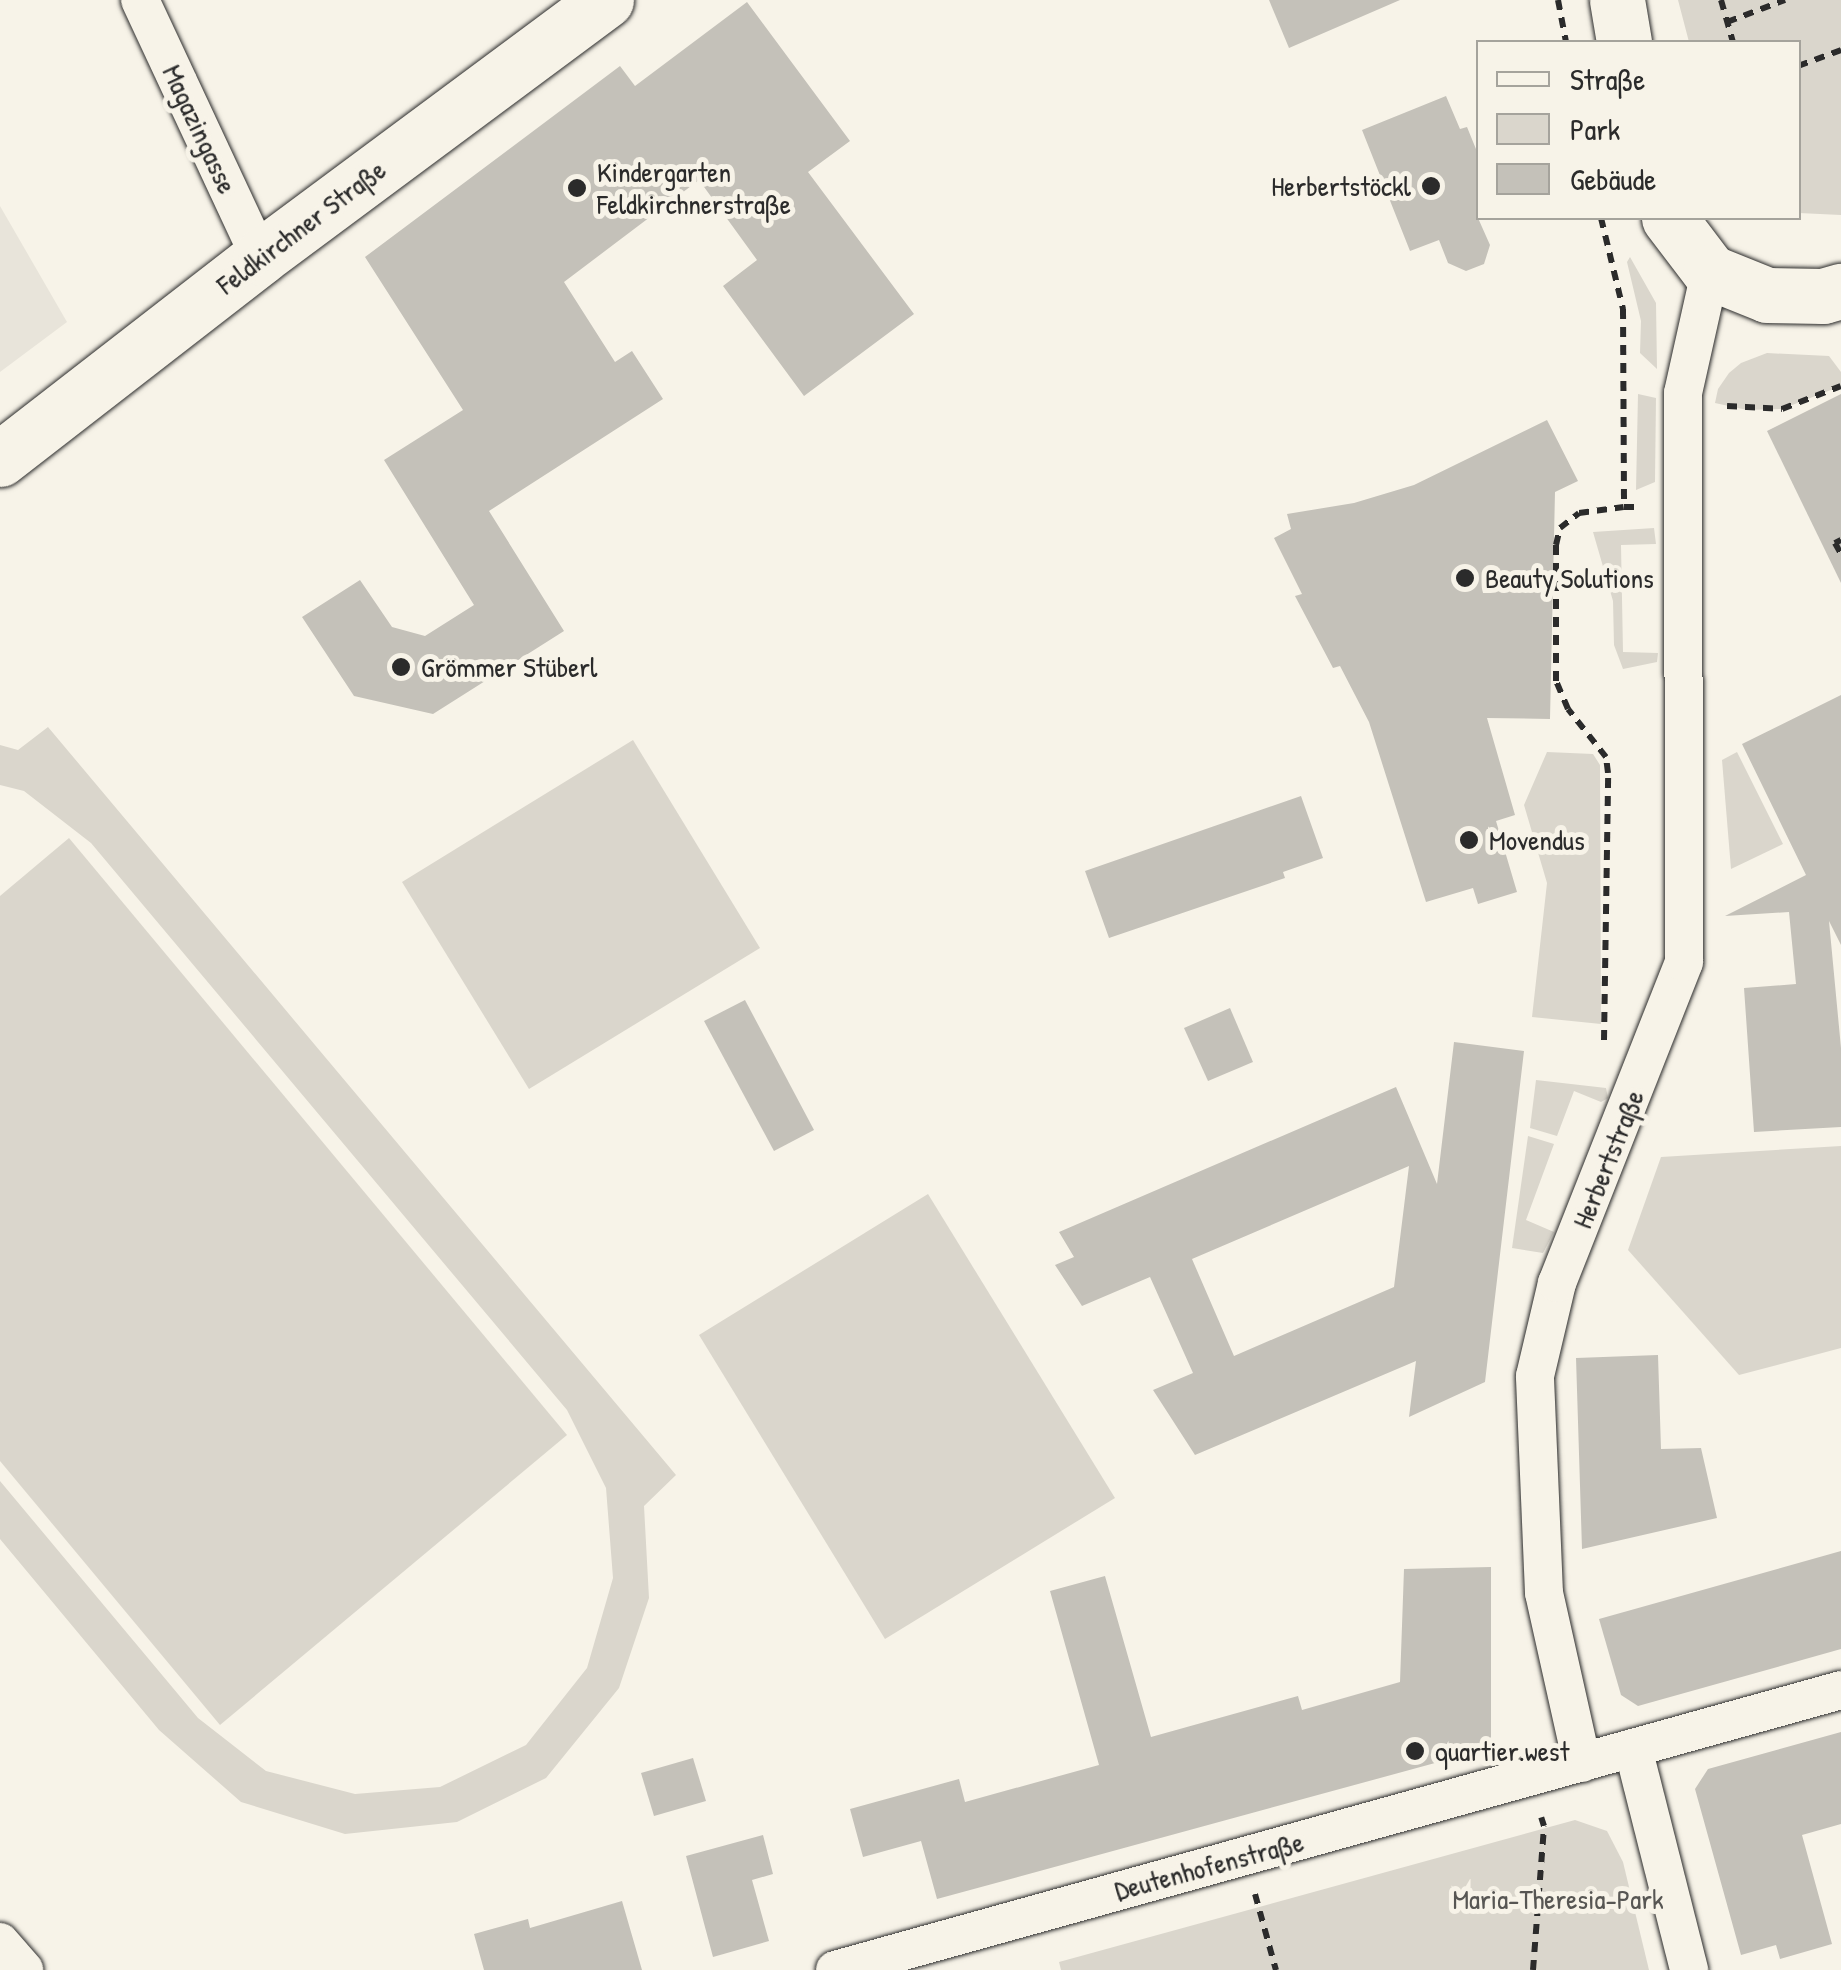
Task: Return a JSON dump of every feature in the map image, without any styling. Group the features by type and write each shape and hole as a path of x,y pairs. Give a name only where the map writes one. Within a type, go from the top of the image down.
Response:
{"main road":[{"name":"Feldkirchner Straße","path":"0,459 260,258 606,0"},
{"path":"1617,0 1624,40"},
{"path":"1671,220 1710,272 1767,295 1823,296 1841,291"}],"street":[{"name":"Magazingasse","path":"140,0 260,258"},
{"name":"Herbertstraße","path":"1582,1762 1544,1594 1535,1376 1557,1284 1684,962 1683,393 1710,272"},
{"path":"1582,1762 1841,1690"},
{"path":"1633,1748 1688,1970"},
{"name":"Deutenhofenstraße","path":"835,1970 1582,1762"},
{"path":"0,1942 24,1970"}],"path":[{"path":"1558,0 1566,40"},
{"path":"1721,0 1732,40"},
{"path":"1727,22 1785,0"},
{"path":"1801,65 1841,50"},
{"path":"1601,220 1623,309 1624,507"},
{"path":"1715,404 1747,410 1782,409 1841,386"},
{"path":"1603,1056 1608,772 1606,757 1568,709 1556,681 1556,545 1560,528 1579,512 1683,505"},
{"path":"1841,540 1835,543 1841,554"},
{"path":"1526,1778 1544,1826 1534,1970"},
{"path":"1245,1856 1276,1970"}],"shaded area":[{"path":"0,206 67,322 0,372"}],"green space":[{"path":"1678,0 1841,0 1841,215 1801,213 1801,40 1688,40"},
{"path":"1630,257 1656,303 1657,369 1640,353 1641,321 1627,262"},
{"path":"1767,353 1829,356 1841,372 1841,386 1782,409 1747,410 1715,403 1718,389 1729,373 1741,363"},
{"path":"1638,394 1656,398 1655,482 1636,490"},
{"path":"1654,528 1656,544 1621,545 1623,652 1658,653 1657,662 1623,669 1614,645 1613,601 1593,532"},
{"path":"48,727 676,1475 644,1506 649,1598 619,1688 546,1778 457,1822 345,1834 241,1802 159,1730 0,1539 0,1481 198,1718 266,1771 355,1794 440,1787 526,1745 587,1668 613,1578 606,1488 567,1410 91,843 24,791 0,785 0,745 18,750"},
{"path":"633,740 760,948 529,1089 402,882"},
{"path":"1547,752 1593,754 1600,765 1601,1024 1532,1017 1547,883 1524,805"},
{"path":"1737,752 1783,844 1731,869 1722,760"},
{"path":"69,838 567,1435 220,1725 0,1461 0,896"},
{"path":"1536,1080 1606,1088 1608,1098 1601,1102 1574,1091 1557,1136 1530,1128"},
{"path":"1528,1136 1554,1144 1526,1220 1554,1232 1543,1253 1512,1248"},
{"path":"1841,1146 1841,1348 1739,1375 1628,1250 1661,1157"},
{"path":"928,1194 1115,1498 885,1639 699,1335"},
{"name":"Maria-Theresia-Park","path":"1575,1820 1607,1831 1623,1862 1649,1970 1061,1970 1059,1962"}],"building":[{"path":"1269,0 1400,0 1289,48"},
{"path":"747,2 850,141 808,172 914,314 804,396 723,286 757,260 699,180 564,282 615,362 632,351 663,399 489,511 564,631 433,714 354,696 302,617 360,580 392,627 425,636 474,605 384,460 463,410 365,257 620,66 635,86"},
{"name":"Herbertstöckl","path":"1446,96 1460,129 1467,127 1476,149 1476,220 1490,245 1484,264 1466,271 1448,263 1439,240 1410,251 1362,130"},
{"path":"1841,394 1841,583 1767,431"},
{"path":"1547,420 1578,481 1555,492 1550,719 1487,718 1515,815 1496,821 1517,892 1478,904 1473,888 1426,902 1369,722 1340,666 1333,668 1295,596 1302,594 1274,538 1291,529 1287,514 1354,503 1414,485"},
{"path":"1841,695 1841,945 1829,921 1841,1048 1841,1127 1754,1132 1744,988 1796,984 1789,912 1725,916 1806,875 1742,744"},
{"path":"1301,796 1323,858 1283,872 1285,878 1109,938 1085,871"},
{"path":"745,1000 814,1130 774,1151 704,1021"},
{"path":"1230,1008 1253,1062 1208,1081 1184,1028"},
{"path":"1454,1042 1524,1051 1485,1382 1409,1417 1416,1361 1195,1455 1153,1390 1193,1373 1150,1277 1082,1306 1055,1265 1074,1257 1059,1232 1396,1087 1437,1184","holes":["1409,1166 1394,1287 1234,1356 1192,1259"]},
{"path":"1658,1355 1661,1449 1701,1448 1717,1518 1582,1549 1576,1358"},
{"path":"1841,1551 1841,1649 1638,1706 1621,1695 1599,1619"},
{"path":"1491,1567 1491,1737 1479,1751 937,1899 921,1841 863,1857 850,1809 959,1779 965,1802 1099,1765 1050,1591 1105,1576 1151,1737 1298,1696 1302,1710 1400,1682 1404,1569"},
{"path":"1841,1732 1841,1824 1802,1835 1832,1944 1780,1959 1776,1945 1741,1955 1695,1789 1708,1769"},
{"path":"693,1758 706,1801 654,1816 641,1773"},
{"path":"763,1835 773,1874 752,1880 769,1941 713,1957 686,1856"},
{"path":"622,1901 642,1970 484,1970 474,1934 528,1919 530,1928"}],"place":[{"name":"Herbertstöckl","path":"1431,186"},
{"name":"Kindergarten Feldkirchnerstraße","path":"577,188"},
{"name":"Beauty Solutions","path":"1465,578"},
{"name":"Grömmer Stüberl","path":"401,667"},
{"name":"Movendus","path":"1469,840"},
{"name":"quartier.west","path":"1415,1751"}]}
